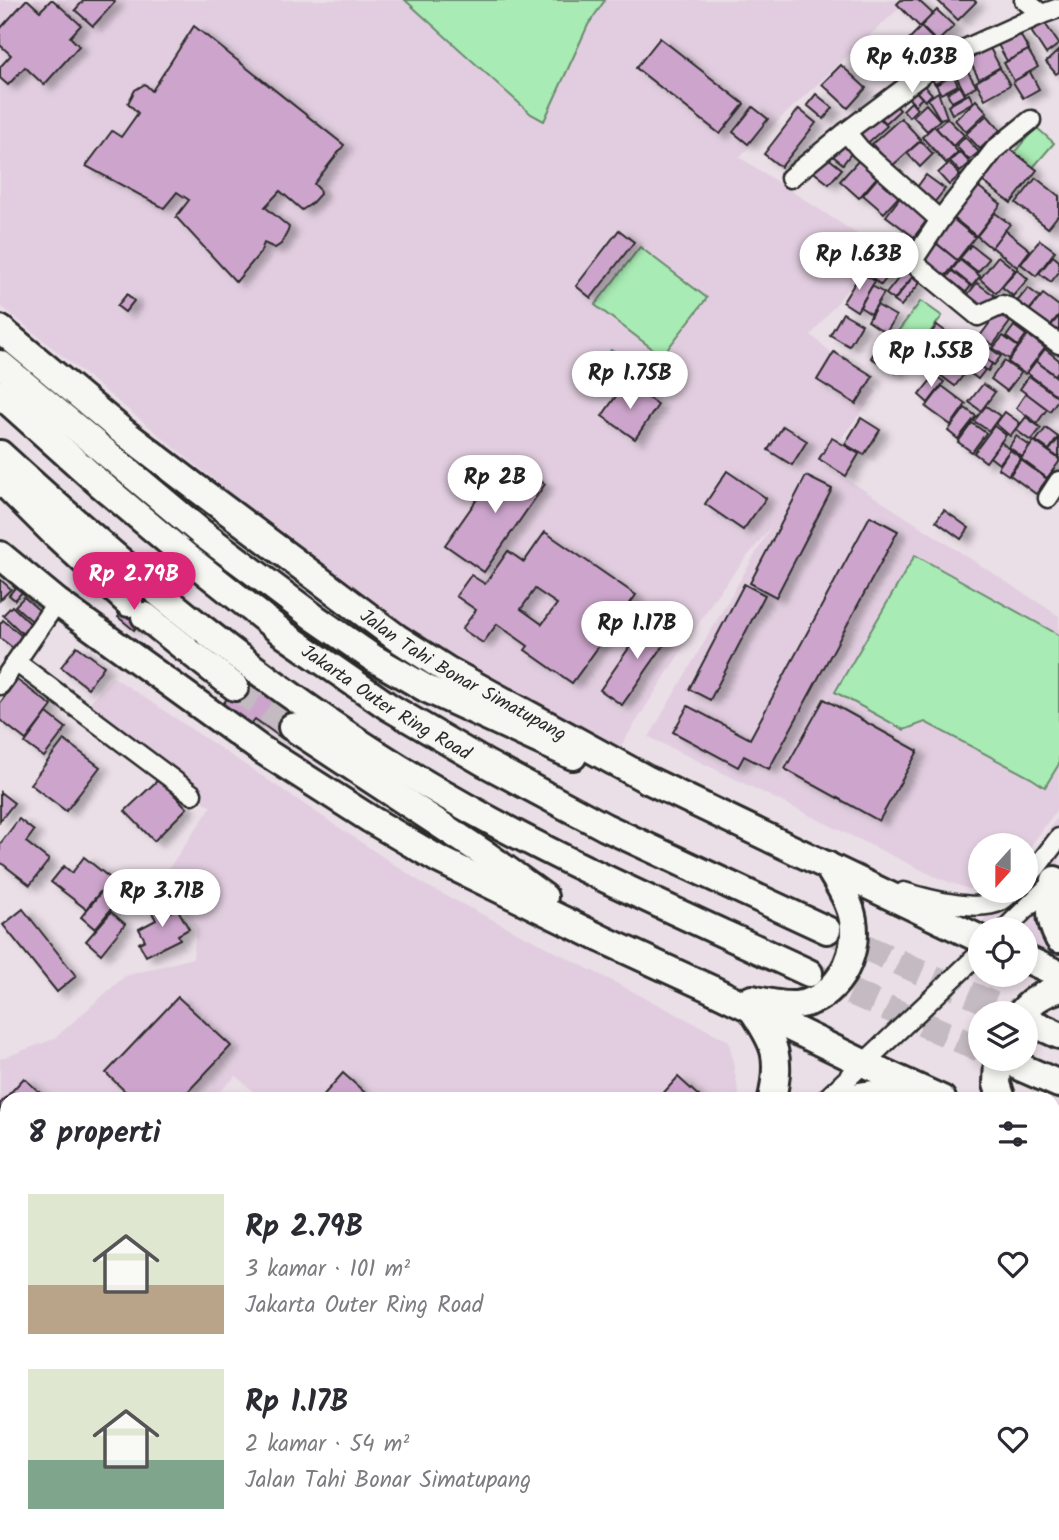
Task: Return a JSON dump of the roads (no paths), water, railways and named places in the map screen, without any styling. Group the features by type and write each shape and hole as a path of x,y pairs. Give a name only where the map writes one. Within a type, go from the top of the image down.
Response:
{"highway":[{"name":"Jalan Tahi Bonar Simatupang","path":"0,329 121,430 204,494 397,638 447,670 646,779 968,933"},
{"path":"0,364 203,534 373,658 427,689 565,754 646,779"},
{"name":"Jakarta Outer Ring Road","path":"0,394 98,482 199,567 285,635 389,707 485,764 605,827 827,930"},
{"path":"0,454 160,595 267,679 372,751 472,810 587,870 808,973"},
{"path":"0,478 54,533 137,609 235,687"},
{"path":"0,555 57,602 260,748 438,859 927,1092"},
{"path":"292,727 485,854 602,939"},
{"path":"711,989 772,1004 794,1005 810,1001 829,991 846,970 854,943 853,918 827,865"},
{"path":"1057,877 1050,913 1059,939"},
{"path":"1038,964 1059,974"},
{"path":"1039,1024 1028,1005 1059,989"},
{"path":"752,1009 770,1037 777,1059 774,1092"},
{"path":"1000,1092 997,1084 1004,1071"},
{"path":"1028,1071 1059,1084"}],"street":[{"path":"1024,0 1050,11"},
{"path":"790,178 943,59 1050,11"},
{"path":"1031,120 995,149 940,220 914,259 915,264 978,316 1002,304 1059,344"},
{"path":"846,132 860,149 940,220"},
{"path":"1048,498 1059,481"},
{"path":"0,685 57,602"},
{"path":"16,662 192,794"},
{"path":"1038,865 1059,838"},
{"path":"853,877 923,898 972,906 993,903"},
{"path":"1017,917 1057,877"},
{"path":"833,1092 968,964"}],"water":[{"path":"611,350 659,384 649,398 625,381 617,392 593,376"}],"tunnel":[{"path":"235,687 292,727"},
{"path":"827,930 985,1001"},
{"path":"815,976 968,1044"}]}
